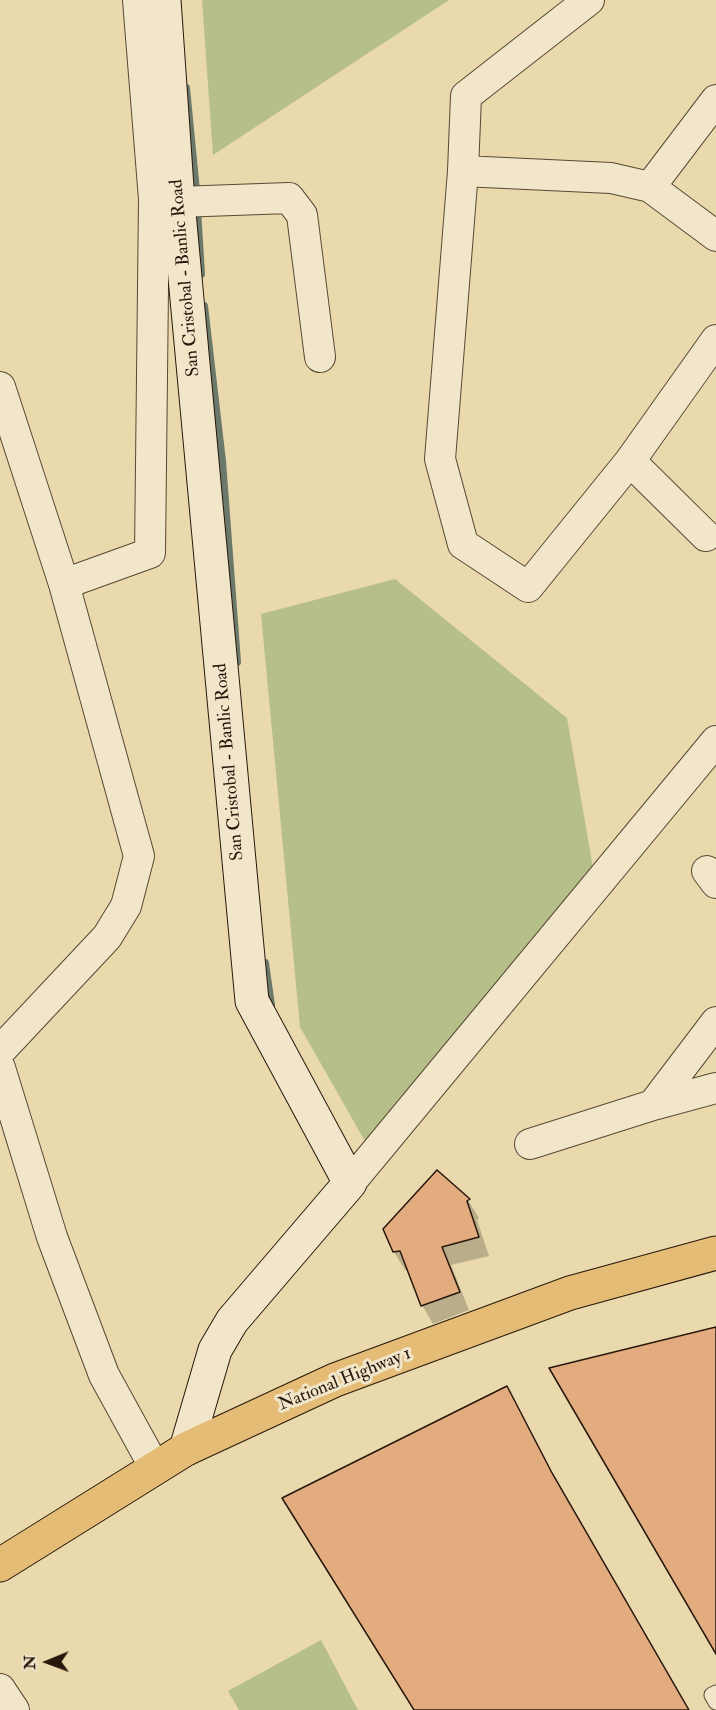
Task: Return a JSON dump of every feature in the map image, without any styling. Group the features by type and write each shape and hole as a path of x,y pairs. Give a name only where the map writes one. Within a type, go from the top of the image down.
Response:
{"highway":[{"name":"National Highway 1","path":"0,1565 186,1449 335,1380 570,1293 716,1253"}],"street":[{"path":"64,584 150,553 154,199 138,0"},
{"name":"San Cristobal - Banlic Road","path":"164,0 178,202 252,1001 351,1183"},
{"path":"590,0 466,96 463,171 440,459 463,544 528,586 630,462 716,340"},
{"path":"650,187 716,100"},
{"path":"463,171 611,178 650,187 716,236"},
{"path":"178,202 289,198 302,215 320,357"},
{"path":"0,387 64,584 139,856 126,906 107,937 0,1051"},
{"path":"630,462 706,536"},
{"path":"186,1449 215,1350 232,1321 351,1183 716,741"},
{"path":"652,1105 716,1022"},
{"path":"0,1068 52,1237 104,1375 155,1468"},
{"path":"530,1144 652,1105 716,1088"},
{"path":"0,1689 14,1710"}],"lane":[{"path":"716,1693 712,1695 716,1702"}],"green space":[{"path":"202,0 449,0 213,155"},
{"path":"395,579 567,718 596,885 370,1150 300,1027 261,614"},
{"path":"321,1640 358,1710 239,1710 228,1691"}],"building":[{"path":"437,1170 470,1199 467,1201 479,1237 442,1247 460,1292 421,1306 400,1251 393,1252 383,1229"},
{"path":"716,1327 716,1654 549,1368"},
{"path":"507,1386 551,1471 689,1710 414,1710 282,1498"}],"waterway":[{"path":"186,88 196,191"},
{"path":"197,209 201,274"},
{"path":"204,306 222,461 237,662"},
{"path":"265,963 271,1005"}]}
